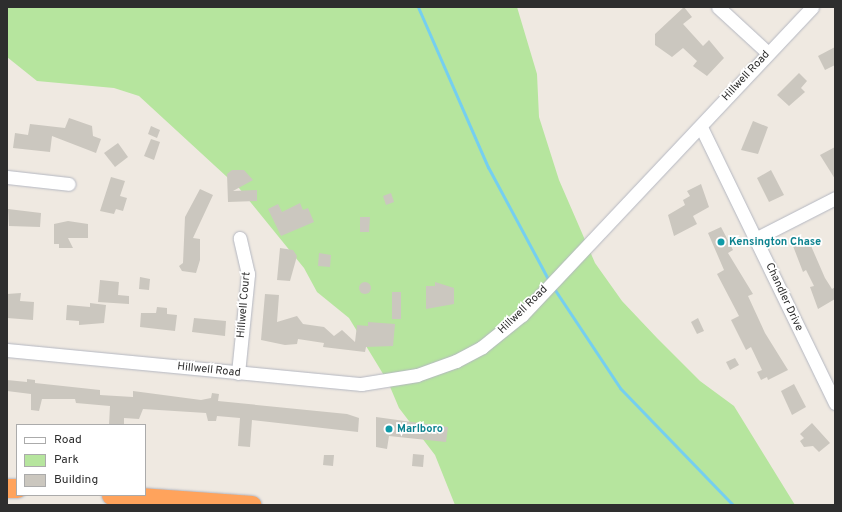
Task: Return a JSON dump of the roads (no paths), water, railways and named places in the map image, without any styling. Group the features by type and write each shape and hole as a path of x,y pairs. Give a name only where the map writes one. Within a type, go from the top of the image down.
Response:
{"highway":[{"path":"125,496 252,505"}],"street":[{"path":"718,7 768,53"},
{"name":"Hillwell Road","path":"7,350 336,384 389,382 456,361 482,347 522,314 701,127 812,7"},
{"name":"Chandler Drive","path":"701,127 835,403"},
{"path":"7,177 69,184"},
{"path":"756,238 835,198"},
{"name":"Hillwell Court","path":"238,373 248,274 240,238"}],"waterway":[{"path":"418,7 488,167 549,281"},
{"path":"553,287 620,388 733,505"}],"place":[{"name":"Kensington Chase","path":"721,242"},
{"name":"Marlboro","path":"389,429"}]}
